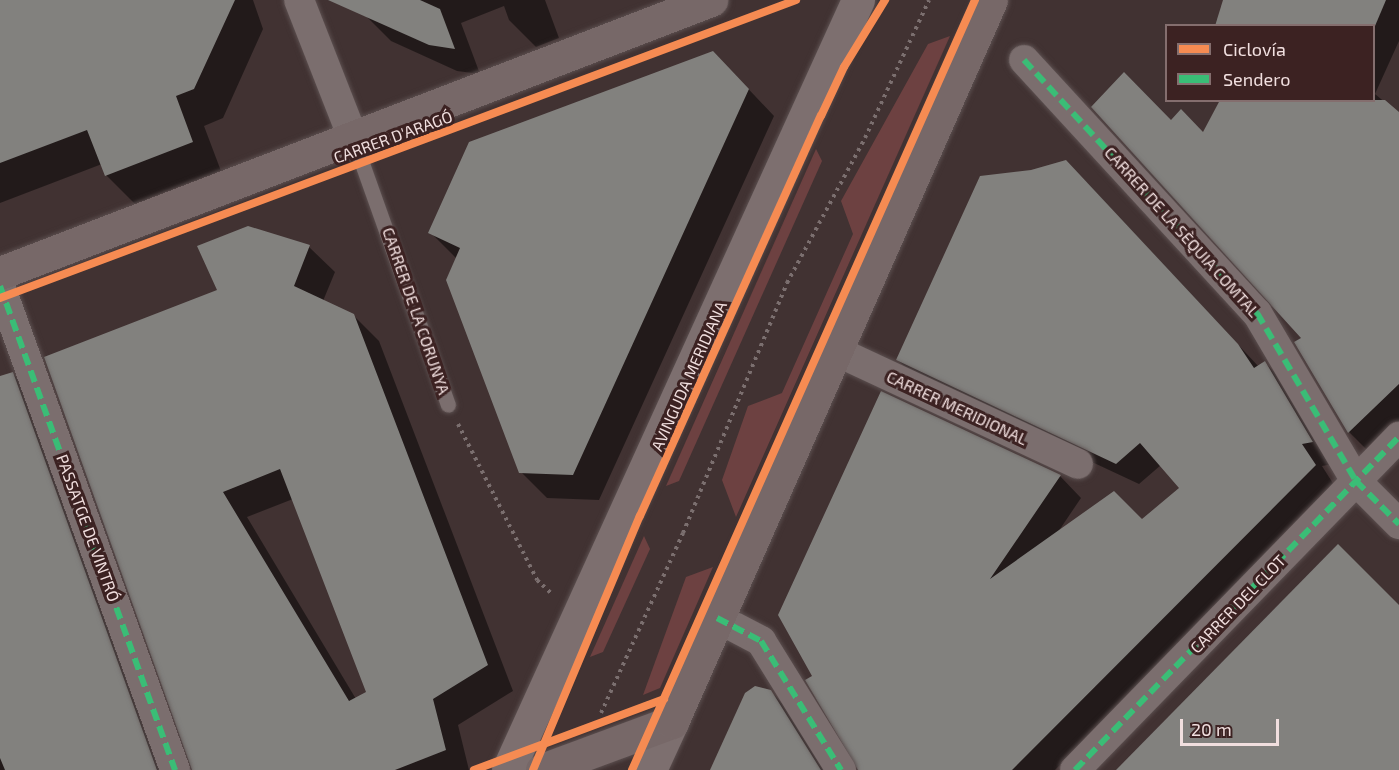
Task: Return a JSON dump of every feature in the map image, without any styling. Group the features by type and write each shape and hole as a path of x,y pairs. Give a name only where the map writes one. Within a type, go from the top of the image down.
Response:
{"main road":[{"name":"CARRER D'ARAGÓ","path":"0,273 711,0"},
{"path":"542,770 672,722 991,0"}],"street":[{"name":"CARRER DE LA CORUNYA","path":"299,0 353,138"},
{"name":"AVINGUDA MERIDIANA","path":"508,770 858,0"},
{"name":"CARRER DE LA SÈQUIA COMTAL","path":"1024,60 1257,313 1356,481 1399,524"},
{"name":"PASSATGE DE VINTRÓ","path":"0,286 175,770"},
{"name":"CARRER MERIDIONAL","path":"836,351 1078,464"},
{"name":"CARRER DEL CLOT","path":"1075,770 1399,437"},
{"path":"717,618 761,641 841,770"},
{"path":"650,770 672,722"}],"lane":[{"name":"CARRER DE LA CORUNYA","path":"353,138 448,405"}],"path":[{"path":"598,720 683,533 787,283 865,138 929,0"},
{"path":"598,720 608,719"}],"shaded area":[{"path":"950,36 736,517 722,480 748,406 782,393 853,234 841,201 928,44"},
{"path":"816,149 822,161 679,481 666,486"},
{"path":"644,536 650,549 603,652 590,657"},
{"path":"713,567 660,688 643,695 686,577"}],"building":[{"path":"0,0 235,0 194,89 176,96 193,142 105,176 87,130 0,163"},
{"path":"328,0 420,0 440,9 455,49 429,45"},
{"path":"1223,0 1386,0 1375,26 1375,24 1216,24"},
{"path":"713,51 749,89 573,475 519,473 446,280 460,248 428,233 469,142"},
{"path":"1124,72 1171,120 1181,109 1203,132 1219,102 1375,102 1375,100 1385,100 1399,112 1399,384 1348,433 1294,342 1301,338 1091,107"},
{"path":"1066,160 1238,344 1254,368 1265,361 1313,442 1302,444 1316,465 1012,770 858,770 805,680 812,676 778,615 881,391 1061,475 990,579 1114,491 1142,519 1179,488 1140,443 1116,464 896,360 980,176 1031,170"},
{"path":"248,226 310,245 294,286 354,314 488,665 433,699 446,750 395,770 192,770 44,357 217,290 197,246","holes":["280,469 366,692 349,701 223,492"]},
{"path":"13,372 157,770 5,770 0,758 0,376"},
{"path":"1338,544 1399,605 1399,770 1116,770"},
{"path":"755,686 771,690 821,770 710,770 745,693"}],"marked path":[{"path":"1024,60 1257,313 1356,481 1399,524"},
{"path":"0,286 175,770"},
{"path":"1075,770 1399,437"},
{"path":"717,618 761,641 841,770"}],"cycle path":[{"path":"0,298 796,0"},
{"path":"533,770 640,516 821,116 844,67 885,0"},
{"path":"632,770 975,0"},
{"path":"474,770 664,699"}]}
